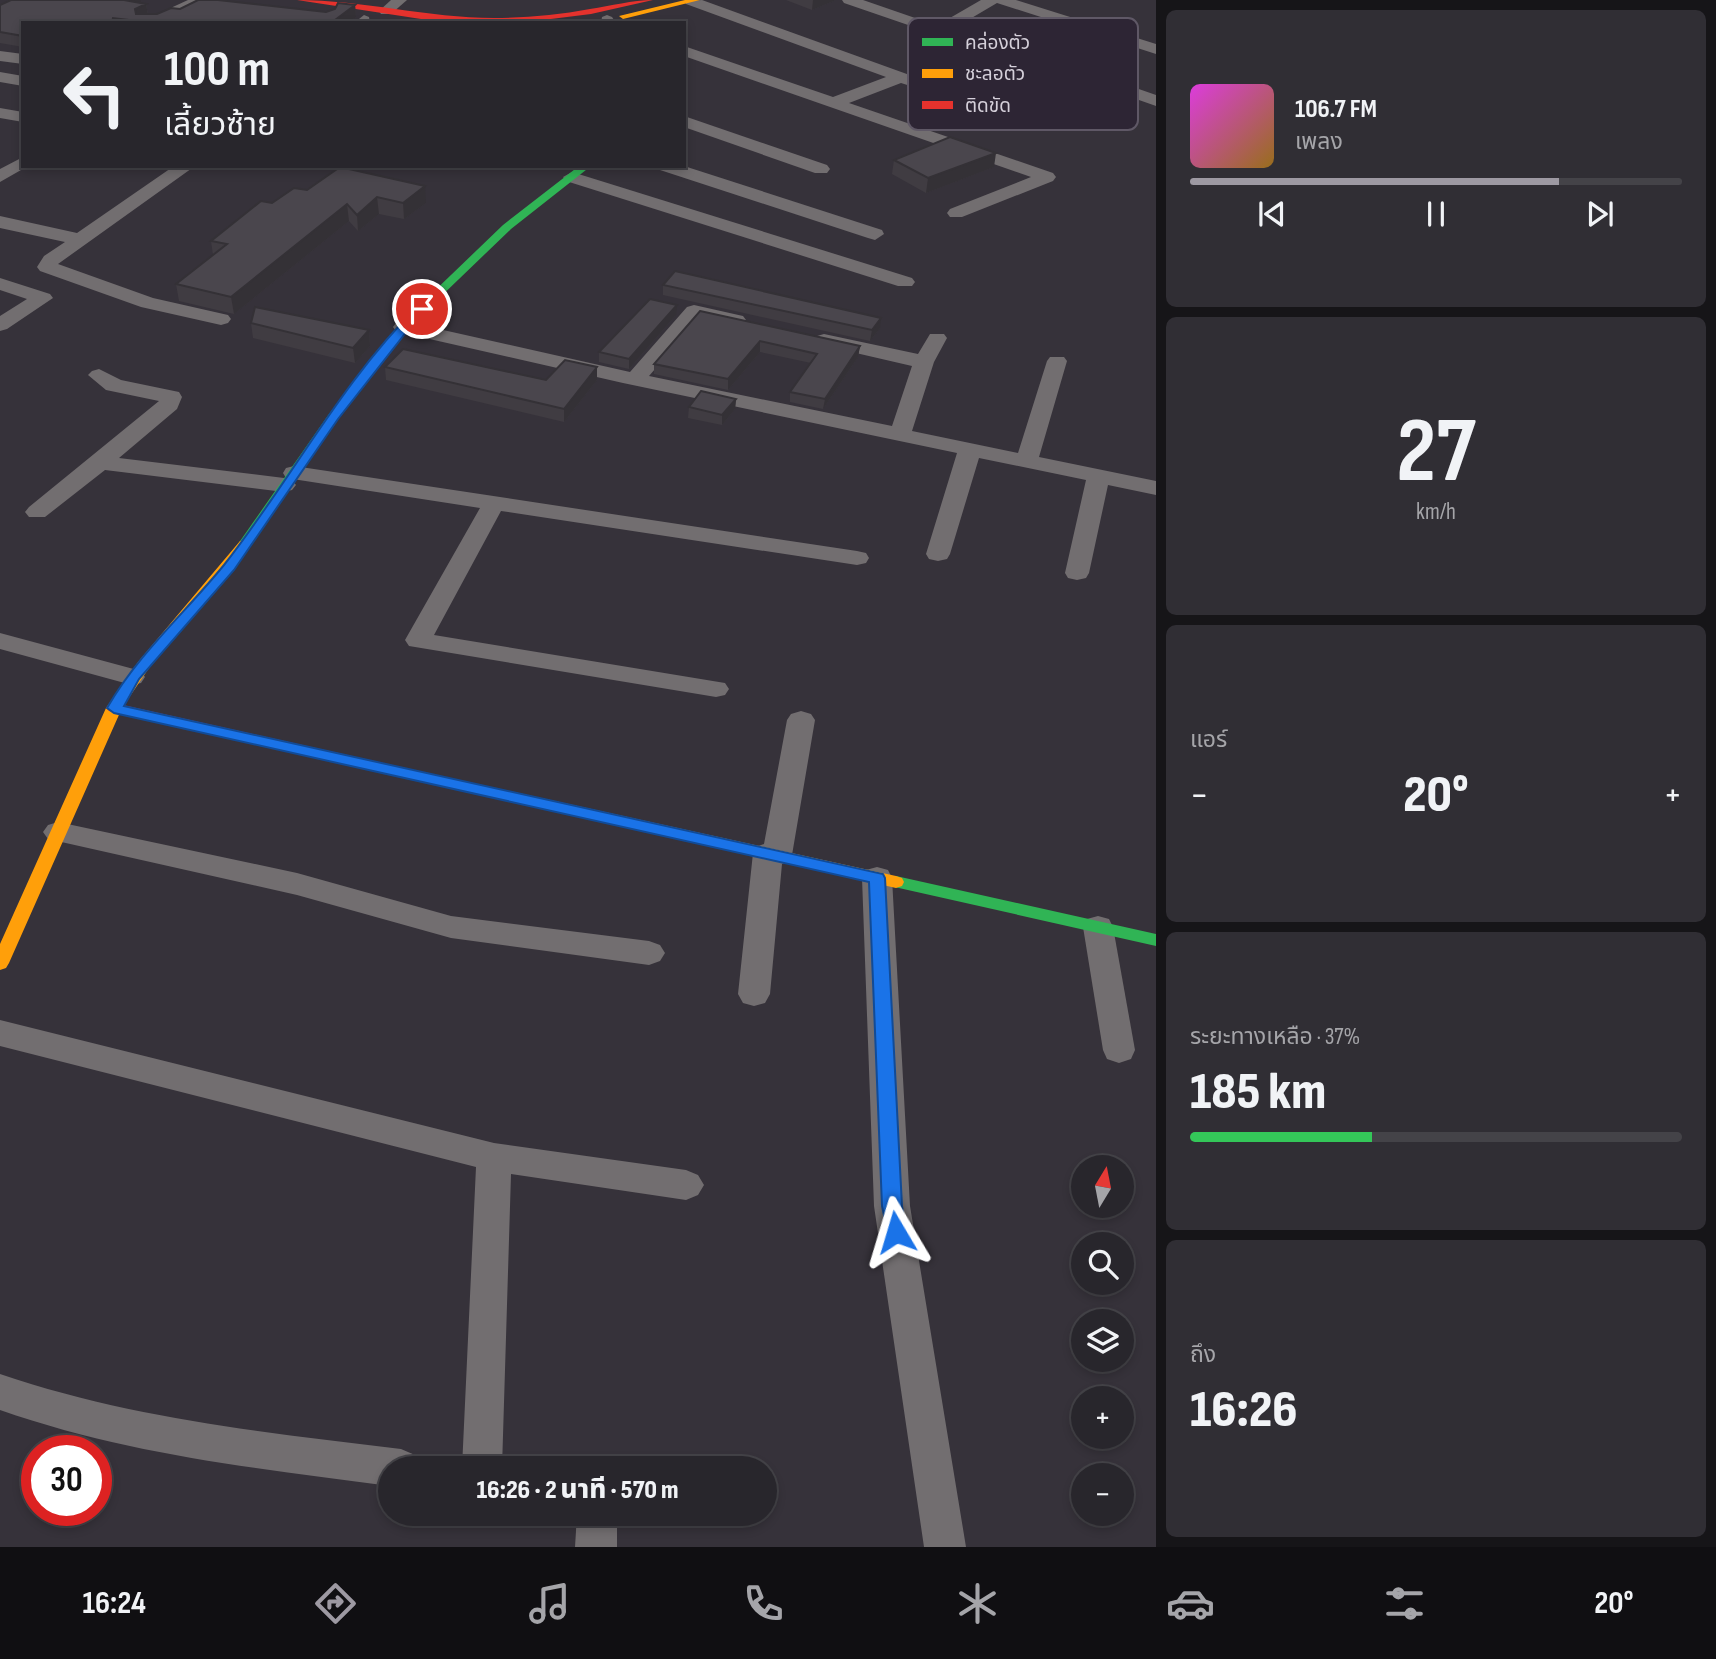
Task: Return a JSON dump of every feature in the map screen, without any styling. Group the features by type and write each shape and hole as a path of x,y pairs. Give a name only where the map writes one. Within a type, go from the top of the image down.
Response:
{"street":[{"path":"150,21 201,0"},
{"path":"302,0 385,17 468,20 516,20 579,15 649,0"},
{"path":"288,10 363,21 385,17 400,0"},
{"path":"405,0 416,0"},
{"path":"849,0 908,20"},
{"path":"961,18 992,0"},
{"path":"1002,0 1059,18"},
{"path":"606,21 694,1 908,80"},
{"path":"1138,43 1156,49"},
{"path":"686,52 908,129"},
{"path":"0,56 21,59"},
{"path":"0,77 21,81"},
{"path":"833,103 901,77"},
{"path":"1138,95 1156,101"},
{"path":"0,113 21,117"},
{"path":"686,122 821,169"},
{"path":"911,130 1047,177 956,213"},
{"path":"0,153 21,158"},
{"path":"0,177 21,161"},
{"path":"183,168 51,260 47,267 148,303 221,319"},
{"path":"672,168 875,234"},
{"path":"0,963 114,708 132,677 229,567 333,416 404,327 507,227 579,172 905,282"},
{"path":"0,222 83,240"},
{"path":"0,284 43,298 0,325"},
{"path":"670,305 762,326"},
{"path":"635,379 694,311"},
{"path":"404,327 635,379 1156,488"},
{"path":"802,335 924,362"},
{"path":"900,435 924,362 937,338"},
{"path":"1027,461 1057,361"},
{"path":"37,512 169,404 171,397 114,385 99,374"},
{"path":"938,554 970,449"},
{"path":"100,463 289,479 494,505 857,558"},
{"path":"1077,573 1098,476"},
{"path":"494,505 418,640 716,689"},
{"path":"0,641 132,677"},
{"path":"114,708 1156,940"},
{"path":"754,994 773,854 801,720"},
{"path":"58,832 297,884 451,926 649,953"},
{"path":"877,878 892,1206 945,1547"},
{"path":"1098,927 1119,1050"},
{"path":"0,1033 494,1157 686,1185"},
{"path":"482,1456 494,1157"},
{"path":"0,1392 61,1413 194,1442 378,1465"},
{"path":"596,1547 597,1526"}],"building":[{"path":"11,0 124,0 146,4 135,9 136,14 157,14 171,8 180,9 198,0 326,12 335,9 338,3 355,5 334,21 138,21 113,18 112,21 21,21 21,36 0,32 0,5"},
{"path":"950,137 996,153 928,178 894,160"},
{"path":"339,168 425,186 403,203 377,197 357,215 347,204 231,297 176,284 227,244 211,241 261,201 272,203 294,188 307,190"},
{"path":"675,271 881,318 872,330 663,285"},
{"path":"650,299 677,305 629,359 599,352"},
{"path":"255,307 369,330 353,348 251,323"},
{"path":"700,311 860,346 825,399 790,392 817,354 760,341 728,379 654,364"},
{"path":"403,349 546,380 565,360 597,367 564,409 385,367"},
{"path":"701,391 736,399 722,415 689,407"}],"traffic: fast":[{"path":"245,544 333,417 403,327 507,227 583,168"},
{"path":"896,882 1156,940"}],"traffic: slow":[{"path":"623,16 696,0"},
{"path":"0,963 114,708 144,665 213,586 245,544"},
{"path":"495,793 896,882"}],"traffic: jam":[{"path":"301,0 421,17 494,21 572,15 649,0"},
{"path":"114,708 495,793"}],"route":[{"path":"422,309 404,327 333,416 229,567 132,677 114,708 877,878 892,1206 896,1232"}]}
